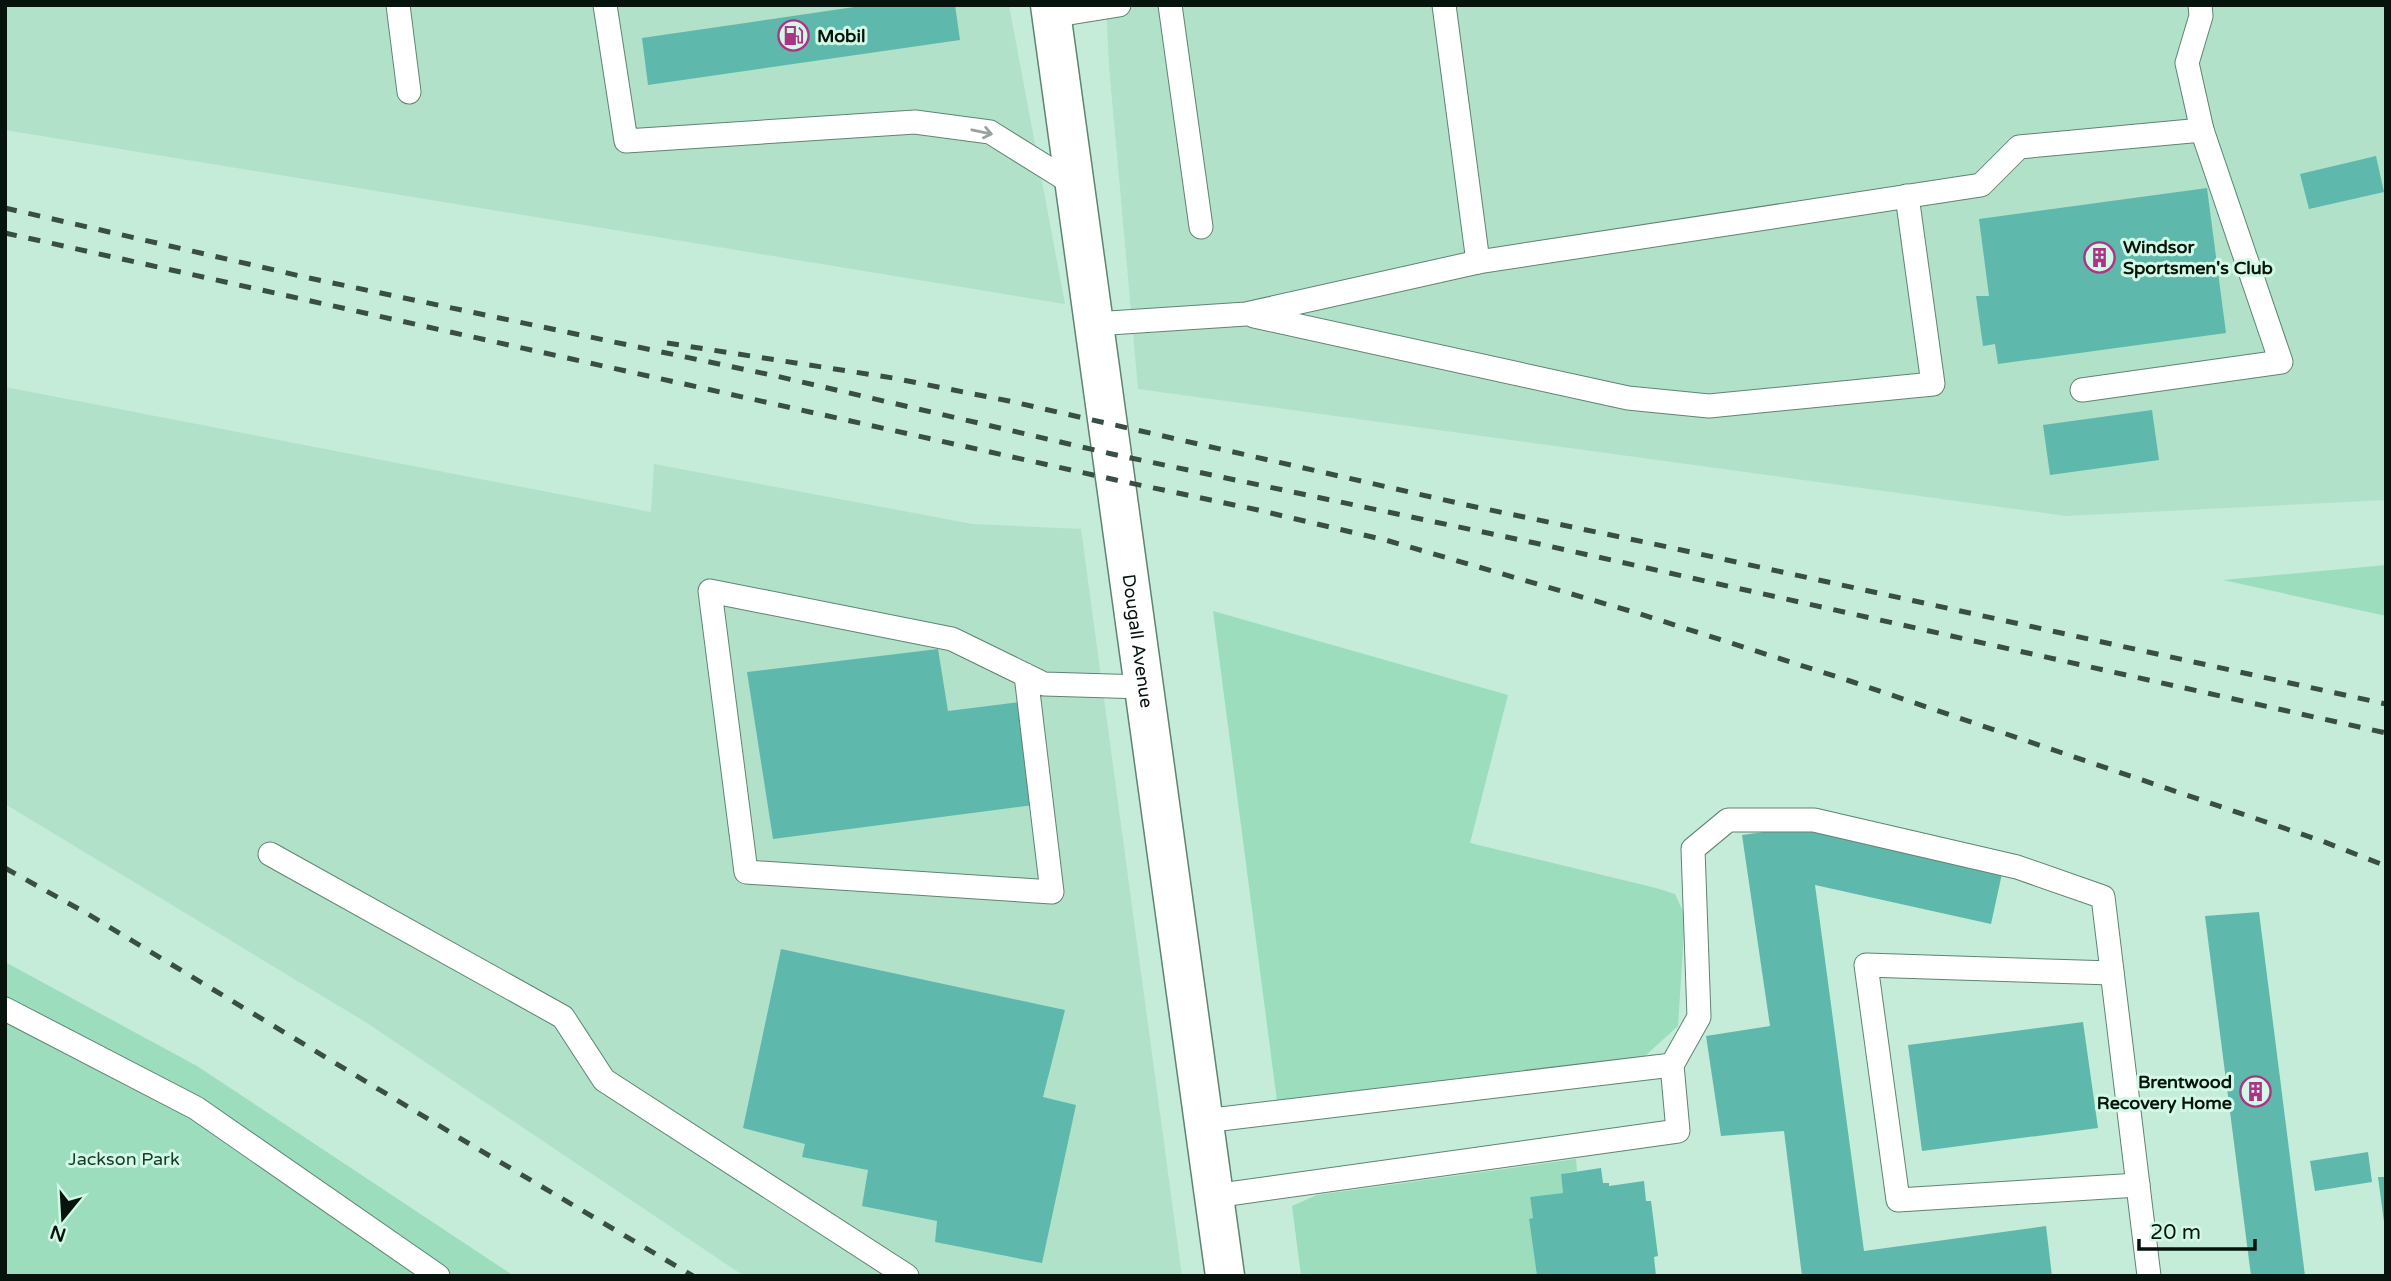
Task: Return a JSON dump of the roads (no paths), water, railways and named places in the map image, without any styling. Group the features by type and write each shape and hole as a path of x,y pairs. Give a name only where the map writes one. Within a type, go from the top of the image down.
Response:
{"street":[{"name":"Dougall Avenue","path":"1050,10 1225,1276"}],"lane":[{"path":"398,5 409,92"},
{"path":"605,5 626,141 915,122 990,132 1075,185"},
{"path":"1050,10 1119,5"},
{"path":"1170,5 1201,227"},
{"path":"1444,5 1478,262"},
{"path":"2082,390 2281,362 2202,131 2187,63 2201,16 2200,5"},
{"path":"1094,324 1246,314 1478,262 1981,184 2019,147 2202,131"},
{"path":"1246,314 1628,398 1709,406 1933,384 1907,196"},
{"path":"1026,675 1052,892 746,872 709,591 952,639 1026,675 1044,684 1144,687"},
{"path":"1214,1196 1678,1131 1672,1065 1699,1017 1693,849 1728,820 1814,820 2017,867 2103,897 2149,1276"},
{"path":"270,854 563,1017 604,1080 907,1276"},
{"path":"2112,973 1866,965 1898,1199 2138,1185"},
{"path":"5,1009 196,1108 438,1276"},
{"path":"1204,1121 1672,1065"}],"railway":[{"path":"5,208 309,278 776,376 1112,454 1535,543 2386,733"},
{"path":"5,233 1389,541 1637,613 1850,681 2322,841 2386,866"},
{"path":"667,343 893,378 1009,401 1471,506 2386,704"},
{"path":"5,868 86,913 693,1276"}],"place":[{"name":"Mobil","path":"794,36"},
{"name":"Windsor Sportsmen's Club","path":"2100,257"},
{"name":"Brentwood Recovery Home","path":"2255,1092"}],"park label":[{"name":"Jackson Park","path":"124,1159"}]}
